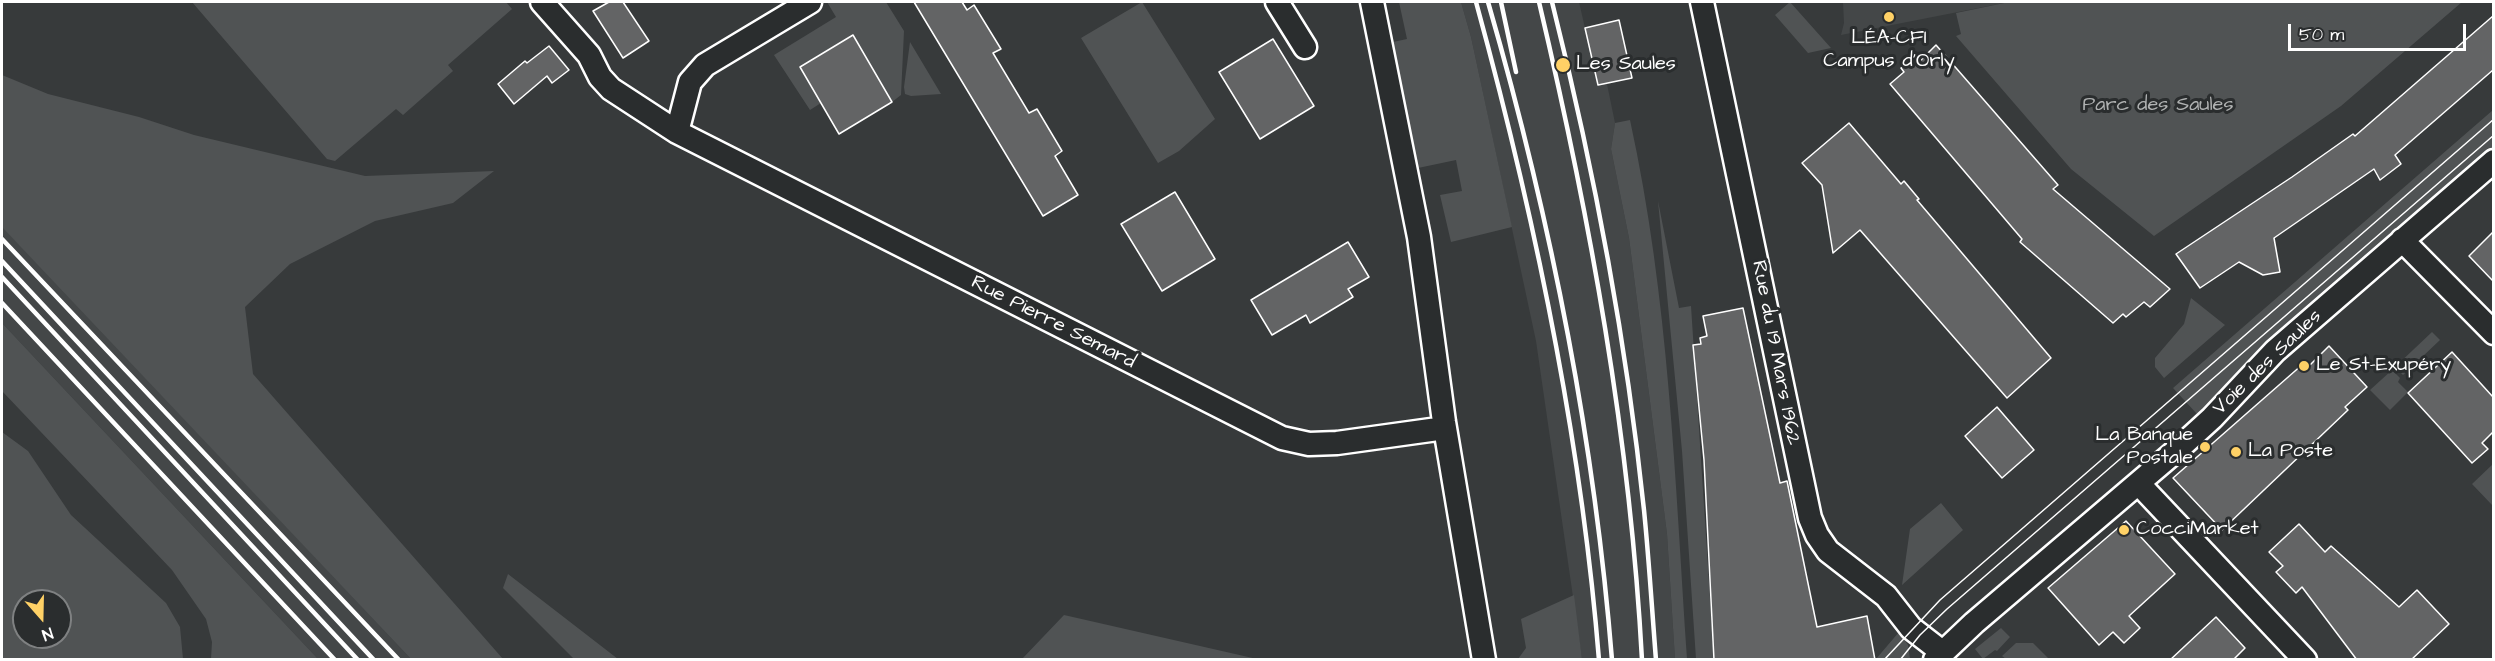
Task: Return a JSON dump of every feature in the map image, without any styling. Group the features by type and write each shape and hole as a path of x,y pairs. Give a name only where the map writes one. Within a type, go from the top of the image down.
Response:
{"street":[{"name":"Rue Pierre Semard","path":"543,2 589,55 600,77 611,89 677,132 1282,438 1309,444 1338,443 1445,428"},
{"path":"677,132 690,82 705,65 810,2"},
{"path":"1277,2 1305,47"},
{"path":"1372,2 1419,237 1445,428 1484,660"},
{"name":"Rue du 19 Mars 1962","path":"1702,2 1810,518 1817,535 1828,551 1886,596 1911,628 1938,656"},
{"name":"Voie des Saules","path":"1938,656 2139,484 2212,418 2275,351 2493,161"},
{"path":"2402,240 2493,333"},
{"path":"2139,484 2305,660"}],"shaded area":[{"path":"1461,2 1579,2 1585,28 1619,20 1632,78 1607,84 1615,123 1611,149 1629,238 1667,534 1675,659 1582,659 1536,341 1471,37"},
{"name":"LÉA-CFI Campus d'Orly","path":"1843,2 2009,2 1841,35 1844,23"},
{"path":"2,226 411,659 318,659 2,323"}],"green space":[{"path":"192,2 506,2 512,9 448,65 453,71 403,115 396,109 335,161 327,159"},
{"path":"827,2 886,2 904,31 901,95 892,102 853,36 800,67 821,103 810,110 774,55 836,17"},
{"path":"1142,2 1215,119 1179,151 1158,163 1081,38"},
{"path":"1399,2 1461,2 1471,37 1512,227 1451,242 1440,195 1462,191 1456,160 1418,168 1393,42 1407,39"},
{"path":"1790,2 1831,48 1808,53 1775,15"},
{"name":"Parc des Saules","path":"2009,2 2462,2 2341,106 2154,236 2071,169 1956,36 1961,34 1956,13"},
{"path":"910,42 941,94 911,96 905,94"},
{"path":"2,75 48,94 139,117 194,135 365,176 494,171 453,203 375,221 290,264 245,307 253,374 503,659 411,659 2,227"},
{"path":"2493,110 2493,146 2263,345 2208,406 2197,414 2173,388"},
{"path":"1630,120 1654,254 1662,321 1674,456 1687,659 1675,659 1667,534 1629,238 1611,149 1615,123"},
{"path":"1658,201 1679,308 1691,306 1714,659 1696,659 1682,451"},
{"path":"2191,298 2225,325 2164,378 2155,367 2155,358 2184,324"},
{"path":"2,323 318,659 211,659 212,642 206,619 172,570 2,391"},
{"path":"2432,332 2440,340 2403,375 2395,367"},
{"path":"2392,370 2400,378 2398,382 2408,392 2390,410 2370,390"},
{"path":"2,432 28,451 71,515 166,603 180,627 183,659 2,659"},
{"path":"2493,464 2493,506 2472,484"},
{"path":"1941,503 1963,530 1902,585 1910,529"},
{"path":"508,574 618,659 574,659 503,588"},
{"path":"1574,595 1582,659 1518,659 1526,648 1521,619"},
{"path":"1064,615 1257,659 1022,659"},
{"path":"2001,628 2010,637 1997,651 1995,650 1983,659 1975,649"},
{"path":"1899,632 1908,645 1910,659 1876,659"},
{"path":"2016,643 2033,643 2049,659 2006,659 2002,656"}],"building":[{"path":"609,2 623,2 649,41 623,58 593,11"},
{"path":"914,2 962,2 967,10 974,5 1001,49 993,53 1029,113 1037,109 1062,151 1055,156 1078,195 1043,216"},
{"path":"2493,16 2493,70 2395,155 2401,164 2380,180 2374,169 2274,238 2280,272 2263,275 2239,262 2200,288 2176,254 2353,134 2355,136"},
{"name":"Les Saules","path":"1619,20 1632,78 1598,85 1585,28"},
{"path":"853,35 892,102 839,134 800,67"},
{"path":"1273,39 1314,106 1260,139 1219,72"},
{"path":"1936,45 2058,185 2053,189 2170,289 2150,307 2144,302 2126,317 2123,314 2113,323 2020,242 2022,239 1890,84 1904,72 1901,68 1916,55 1921,60"},
{"path":"549,46 569,70 552,83 547,76 514,104 498,84 525,61 527,63"},
{"path":"1849,123 1901,184 1904,181 1919,199 1917,200 2051,358 2007,398 1860,230 1833,253 1822,185 1802,163"},
{"path":"1175,192 1215,259 1162,291 1121,224"},
{"path":"2493,232 2493,281 2469,256"},
{"path":"1348,242 1369,277 1348,289 1353,297 1310,323 1306,315 1272,335 1251,300"},
{"path":"1743,308 1780,483 1787,481 1817,627 1867,616 1875,660 1714,660 1704,460 1693,345 1701,344 1700,338 1707,336 1703,316"},
{"path":"2329,346 2367,387 2345,407 2348,410 2222,530 2173,478 2303,364 2307,368"},
{"path":"2452,352 2493,397 2493,432 2482,443 2488,449 2472,463 2408,393"},
{"path":"1997,407 2034,450 2002,478 1965,436"},
{"path":"2126,521 2175,574 2129,616 2140,628 2124,643 2113,632 2099,645 2048,588"},
{"path":"2299,524 2325,552 2331,546 2399,607 2417,590 2449,624 2411,660 2357,660 2302,587 2296,593 2276,572 2283,566 2269,552"},
{"path":"2216,617 2245,648 2233,660 2170,660"}],"tram line":[{"path":"1884,660 1940,600 2494,119"},
{"path":"1900,660 1920,635 1947,609 2494,135"}],"railway":[{"path":"1476,2 1518,164 1553,328 1580,493 1599,660"},
{"path":"1488,2 1531,164 1566,328 1594,493 1612,660"},
{"path":"1501,2 1516,72"},
{"path":"1539,2 1591,246 1618,411 1628,493 1642,660"},
{"path":"1552,2 1582,128 1618,318 1637,446 1656,660"},
{"path":"2,239 399,660"},
{"path":"2,261 374,660"},
{"path":"2,277 358,660"},
{"path":"2,303 335,660"}],"place":[{"name":"LÉA-CFI Campus d'Orly","path":"1889,17"},
{"name":"Les Saules","path":"1563,65"},
{"name":"Le St-Exupéry","path":"2304,366"},
{"name":"La Banque Postale","path":"2205,447"},
{"name":"La Poste","path":"2236,452"},
{"name":"CocciMarket","path":"2124,530"}]}
